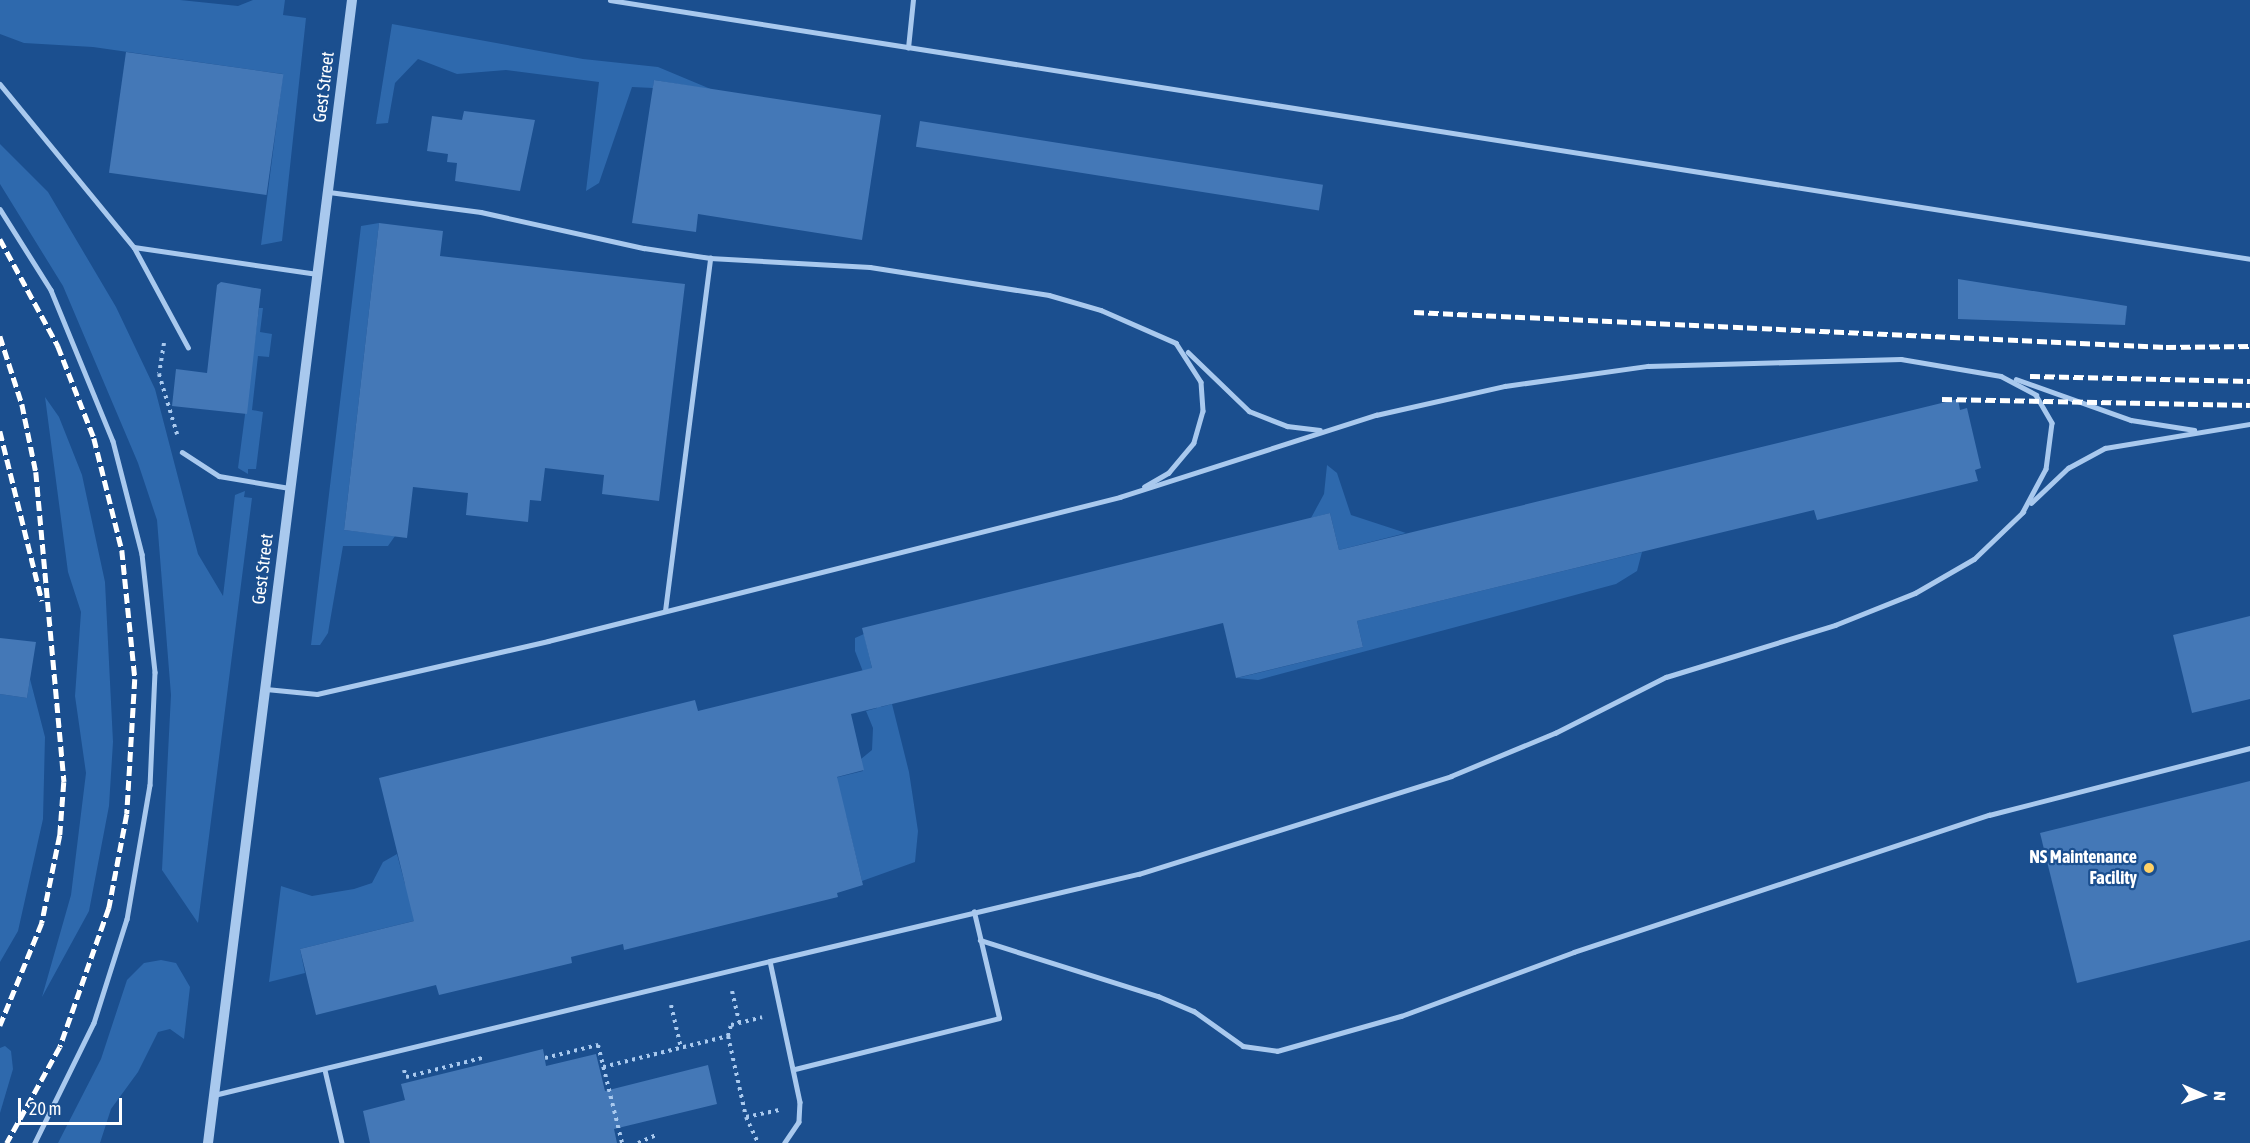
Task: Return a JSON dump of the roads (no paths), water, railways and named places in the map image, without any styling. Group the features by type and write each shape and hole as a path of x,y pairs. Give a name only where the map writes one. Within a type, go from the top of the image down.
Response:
{"street":[{"name":"Gest Street","path":"208,1143 352,0"}],"lane":[{"path":"610,0 2250,259"},
{"path":"908,48 913,0"},
{"path":"0,84 134,247 175,317 188,347"},
{"path":"327,191 481,212 601,240 710,258 830,262 1049,296 1101,310 1176,343 1255,414 1296,428 1334,428"},
{"path":"0,209 51,290 113,441 142,554 154,672 150,785 127,920 94,1023 35,1143"},
{"path":"134,247 317,274"},
{"path":"665,611 710,258"},
{"path":"1120,497 1168,473 1184,458 1200,429 1201,382 1176,343"},
{"path":"265,689 317,694 665,611 1120,497 1334,428 1471,392 1648,366 1830,358 1910,360 1976,368 2150,425 2228,428"},
{"path":"1976,368 2025,387 2042,401 2049,416 2048,458 2023,512"},
{"path":"214,1095 1139,874 1451,776 1555,733 1666,677 1835,625 1915,593 1974,559 2056,478 2091,454 2145,439 2250,424"},
{"path":"182,452 219,476 289,488"},
{"path":"980,940 1158,996 1194,1011 1243,1046 1276,1051 1401,1016 1574,952 1989,815 2250,748"},
{"path":"795,1069 999,1018 974,912"},
{"path":"770,961 795,1069 800,1105 799,1122 785,1143"},
{"path":"325,1070 342,1143"}],"railway":[{"path":"0,239 58,346 94,438 122,550 135,679 127,814 109,908 60,1047 7,1143"},
{"path":"1414,312 2166,347 2250,346"},
{"path":"0,336 22,404 36,472 64,782 60,835 42,923 0,1026"},
{"path":"2030,376 2250,381"},
{"path":"1942,399 2250,405"},
{"path":"0,431 42,601"}],"place":[{"name":"NS Maintenance Facility","path":"2149,868"}]}
